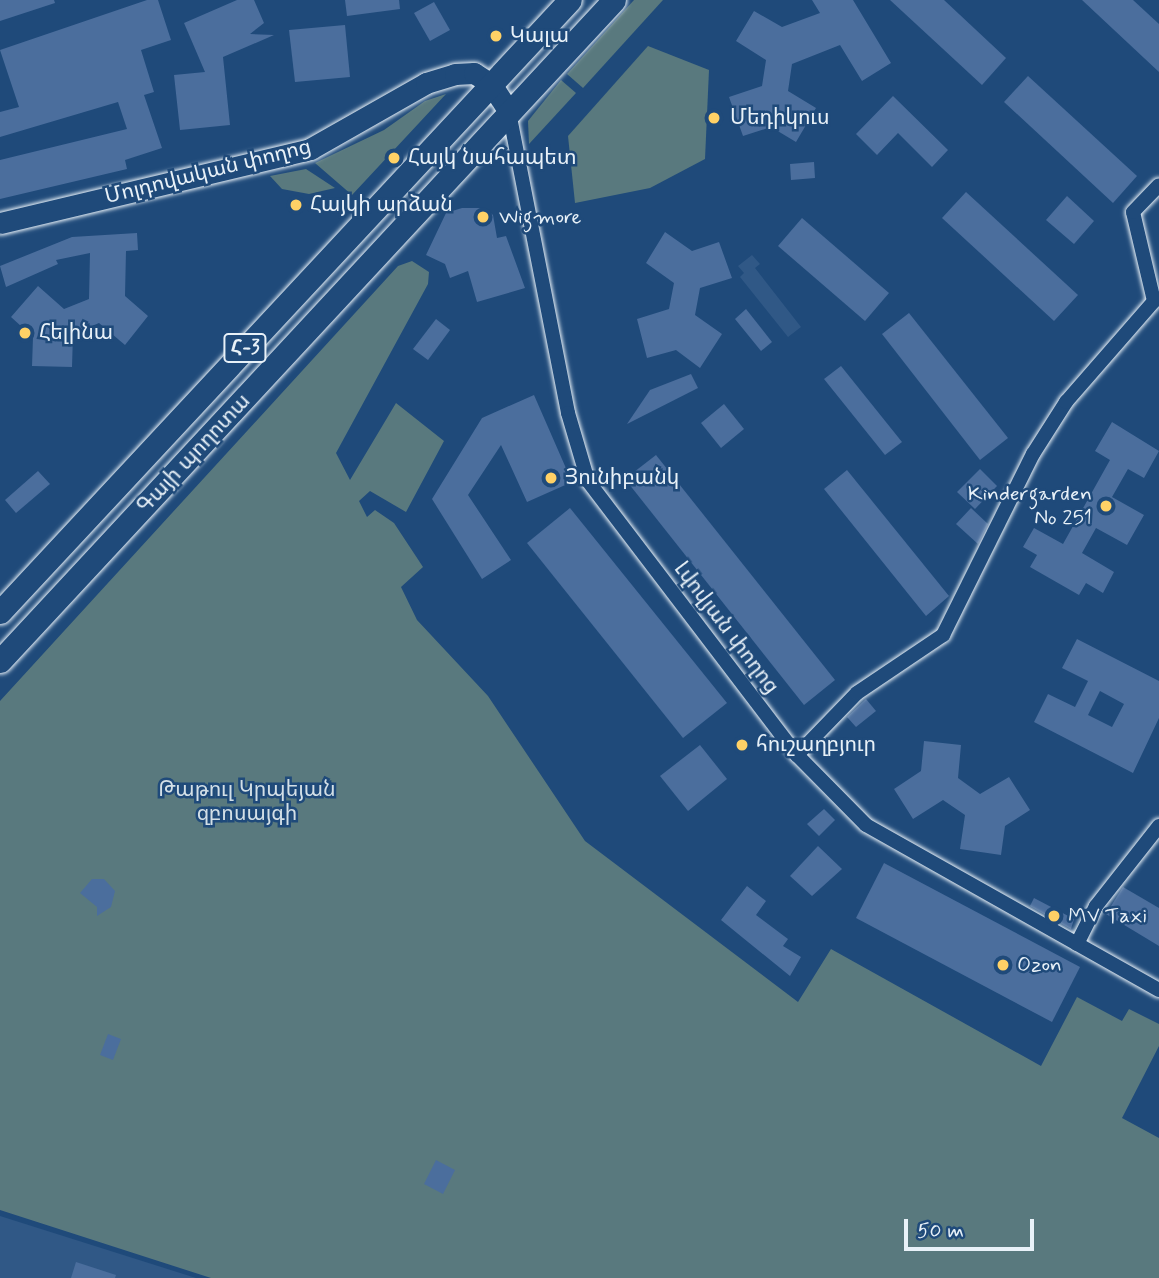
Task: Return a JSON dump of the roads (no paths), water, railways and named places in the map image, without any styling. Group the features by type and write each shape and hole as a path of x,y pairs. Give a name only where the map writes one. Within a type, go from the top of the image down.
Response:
{"main road":[{"name":"Գայի պողոտա","path":"0,612 570,0"},
{"name":"Գայի պողոտա","path":"0,661 614,0"}],"street":[{"name":"Մոլդովական փողոց","path":"0,223 310,149 426,83 455,74 474,73 491,84"},
{"path":"491,84 509,112"},
{"name":"Լվովյան փողոց","path":"509,112 568,413 588,481 797,755 866,825 1159,990"},
{"path":"797,755 857,693 943,635 1033,454 1066,402 1154,301 1133,212 1159,185"},
{"path":"1077,944 1096,906 1159,826"}],"place":[{"name":"Կալա","path":"496,36"},
{"name":"Մեդիկուս","path":"714,118"},
{"name":"Հայկ նահապետ","path":"394,158"},
{"name":"Հայկի արձան","path":"296,205"},
{"name":"Wigmore","path":"483,217"},
{"name":"Հելինա","path":"25,333"},
{"name":"Յունիբանկ","path":"551,478"},
{"name":"Kindergarden No 251","path":"1106,506"},
{"name":"հուշաղբյուր","path":"742,745"},
{"name":"MV Taxi","path":"1054,916"},
{"name":"Ozon","path":"1003,965"}],"park label":[{"name":"Թաթուլ Կրպեյան զբոսայգի","path":"247,802"}]}
